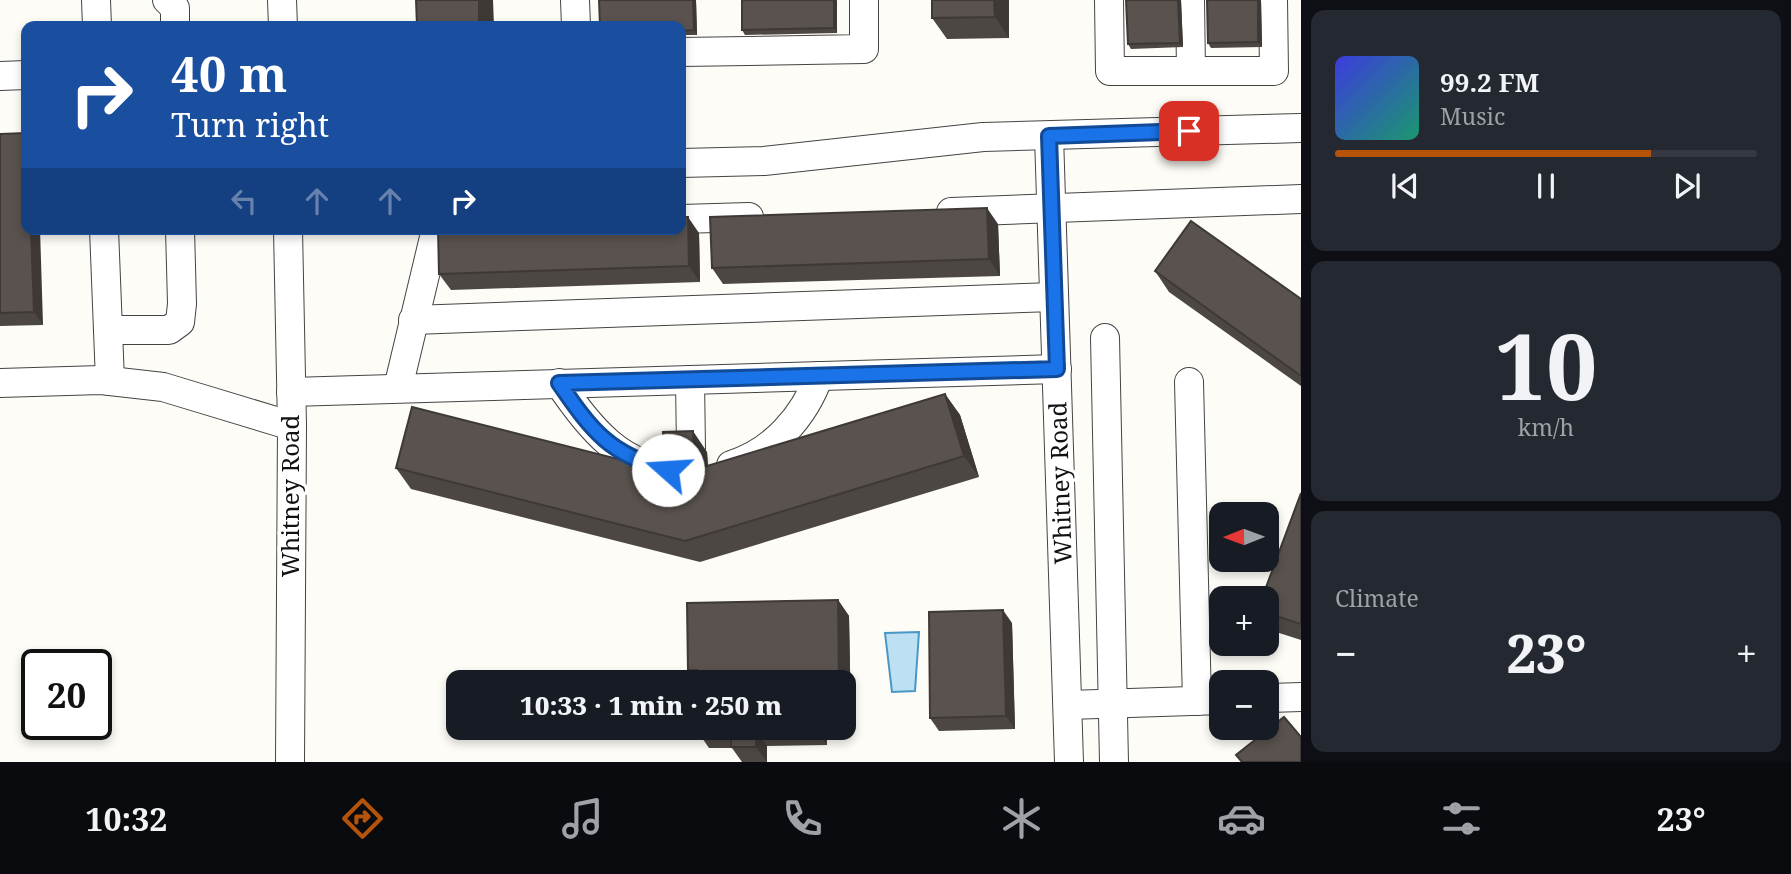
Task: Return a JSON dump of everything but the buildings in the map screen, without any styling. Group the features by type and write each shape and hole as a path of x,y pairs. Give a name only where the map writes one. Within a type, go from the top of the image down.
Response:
{"street":[{"path":"96,0 97,21"},
{"path":"167,0 175,8 175,21"},
{"path":"282,0 283,21"},
{"path":"575,0 576,21"},
{"path":"686,52 864,49 864,0"},
{"path":"1108,0 1110,71 1274,71 1273,0"},
{"path":"1190,0 1191,71"},
{"path":"0,76 21,75"},
{"path":"686,163 764,161 984,137 1301,128"},
{"name":"Whitney Road","path":"1049,136 1069,762"},
{"path":"928,212 1301,199"},
{"path":"686,219 777,216"},
{"path":"104,235 110,381"},
{"path":"108,330 169,330 180,322 180,235"},
{"name":"Whitney Road","path":"288,235 292,426 290,762"},
{"path":"398,388 434,235"},
{"path":"413,320 1054,298"},
{"path":"1105,338 1114,762"},
{"path":"291,392 1057,369"},
{"path":"559,383 584,420 617,451 648,465 744,461 772,443 792,425 813,393 818,376"},
{"path":"690,380 693,463"},
{"path":"0,383 110,381 163,387 292,426"},
{"path":"1068,705 1209,700 1189,382"},
{"path":"1279,698 1301,697"}],"water":[{"path":"919,632 915,691 892,692 885,633"}],"route":[{"path":"668,470 648,465 617,451 584,420 559,383 1057,369 1049,136 1189,131"}]}
